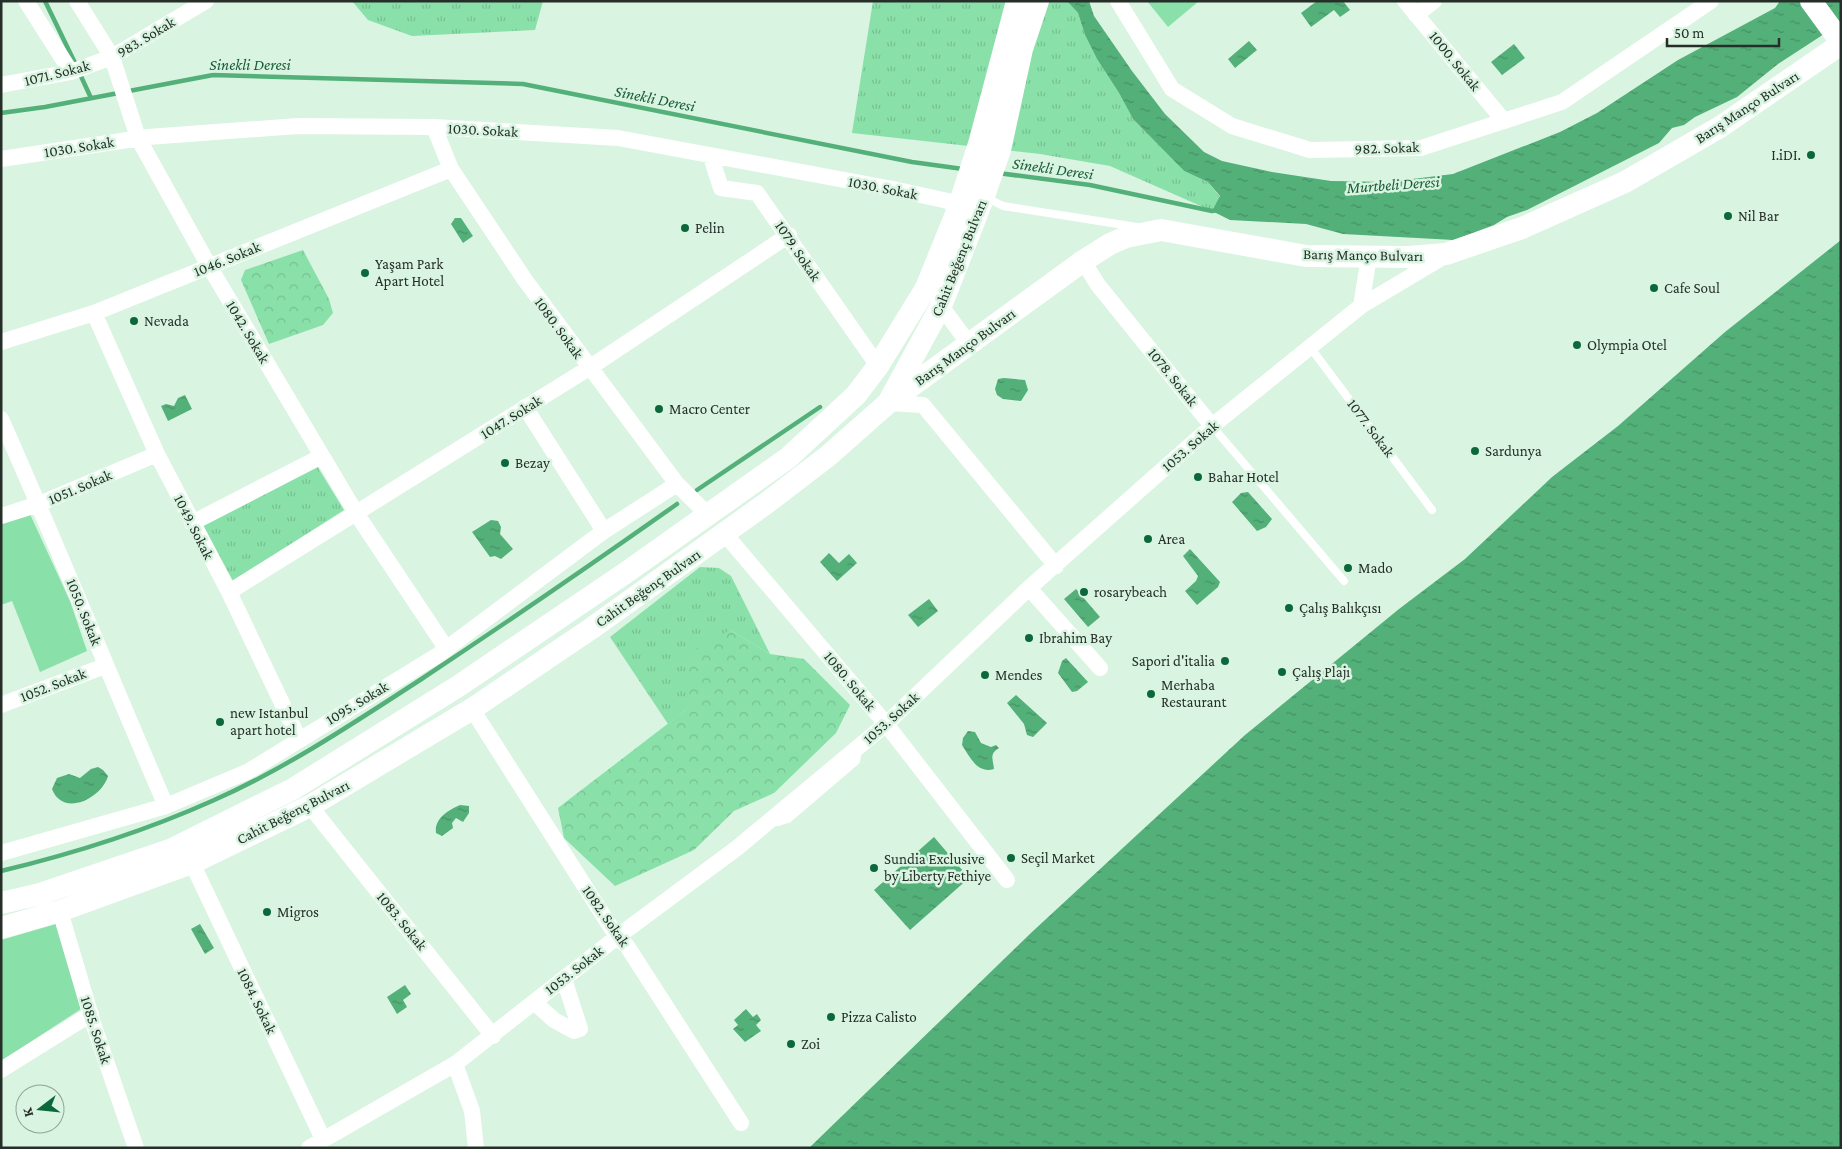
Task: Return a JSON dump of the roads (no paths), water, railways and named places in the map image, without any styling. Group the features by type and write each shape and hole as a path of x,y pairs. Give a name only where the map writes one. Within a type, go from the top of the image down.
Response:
{"main road":[{"name":"Cahit Beğenç Bulvarı","path":"1,928 60,911 192,862 310,806 472,709 725,534 828,456 888,403 941,306 979,189 1017,1"},
{"name":"Cahit Beğenç Bulvarı","path":"989,147 1038,1"},
{"name":"Barış Manço Bulvarı","path":"888,403 1083,261 1110,244 1126,237 1162,230 1306,256 1369,257 1446,254 1522,228 1625,182 1720,127 1841,43 1810,1"},
{"name":"Cahit Beğenç Bulvarı","path":"1,903 40,894 170,850 293,789 457,687 624,574 788,458 856,394 878,366 926,288 958,209 979,189"},
{"path":"856,394 888,403"}],"street":[{"path":"26,1 71,72"},
{"name":"1042. Sokak","path":"77,1 112,58 138,138 209,266 356,513 446,648"},
{"name":"983. Sokak","path":"112,58 206,1"},
{"name":"982. Sokak","path":"1118,1 1172,89 1232,126 1310,150 1421,148 1562,102 1711,1"},
{"name":"1000. Sokak","path":"1405,1 1504,121"},
{"path":"1416,15 1434,1"},
{"name":"1071. Sokak","path":"1,85 71,72 112,58"},
{"name":"1030. Sokak","path":"1,159 138,138 298,126 434,127 618,138 711,157 893,188 948,201 958,209"},
{"name":"1080. Sokak","path":"434,127 451,169 525,280 677,484 707,514"},
{"name":"1079. Sokak","path":"711,157 721,188 757,193 789,235 878,366"},
{"name":"1046. Sokak","path":"1,342 94,313 451,169"},
{"name":"1047. Sokak","path":"228,592 589,368 789,235"},
{"name":"1053. Sokak","path":"309,1148 455,1064 770,820 886,724 1029,588 1212,426 1361,306 1446,254"},
{"path":"1361,306 1369,257"},
{"name":"1078. Sokak","path":"1083,261 1098,284 1212,426"},
{"path":"941,306 969,344"},
{"name":"1049. Sokak","path":"94,313 157,454 228,592 299,738"},
{"path":"888,403 922,405 1056,566"},
{"path":"525,407 604,531"},
{"name":"1050. Sokak","path":"1,420 84,609 105,666 166,806"},
{"name":"1051. Sokak","path":"1,516 39,504 157,454"},
{"path":"192,523 322,456"},
{"name":"1095. Sokak","path":"1,853 166,806 249,770 446,648 604,531 677,484"},
{"name":"1080. Sokak","path":"725,534 886,724 1007,880"},
{"path":"1029,588 1100,668"},
{"name":"1052. Sokak","path":"1,705 105,666"},
{"name":"1082. Sokak","path":"472,709 617,937 627,946 741,1123"},
{"name":"1083. Sokak","path":"310,806 493,1036"},
{"name":"1084. Sokak","path":"192,862 324,1139"},
{"name":"1085. Sokak","path":"60,911 91,1014 136,1148"},
{"path":"534,1002 554,1020 574,1031 580,1029 564,979"},
{"path":"1,1070 91,1014"},
{"path":"455,1064 472,1111 476,1148"}],"lane":[{"path":"979,189 1003,206 1162,230"},
{"name":"1077. Sokak","path":"1310,347 1432,510"},
{"name":"1078. Sokak","path":"1212,426 1344,581"}],"water":[{"name":"Murtbeli Deresi","path":"1067,1 1089,1 1094,16 1132,71 1165,114 1204,152 1222,161 1272,172 1331,181 1388,182 1453,174 1560,132 1597,113 1678,60 1775,8 1780,1 1841,1 1841,23 1778,64 1737,97 1695,117 1684,125 1672,128 1659,143 1527,210 1454,240 1343,234 1306,224 1230,220 1212,211 1220,196 1208,182 1184,171 1133,119 1097,59 1085,35 1078,13"},
{"path":"1317,1 1343,1 1350,10 1340,17 1334,10 1311,27 1301,13"},
{"path":"1249,41 1257,50 1235,68 1228,59"},
{"path":"1514,44 1525,58 1502,75 1491,62"},
{"path":"455,218 461,218 473,236 463,243 451,224"},
{"path":"1841,240 1841,1148 809,1148 1032,932 1245,735 1399,609 1465,559 1552,477 1618,426 1725,332"},
{"path":"998,379 1025,380 1028,390 1021,401 1003,399 997,395 995,389"},
{"path":"185,395 192,409 168,421 161,406 166,404 174,406 178,398"},
{"path":"1248,492 1272,519 1266,527 1257,531 1232,502 1241,493"},
{"path":"491,520 498,521 501,527 500,534 513,549 501,559 495,556 490,557 472,532"},
{"path":"1190,549 1220,582 1218,587 1197,605 1185,591 1196,581 1198,576 1183,556"},
{"path":"829,553 839,563 849,554 857,563 837,581 820,562"},
{"path":"1076,589 1100,617 1088,627 1064,599"},
{"path":"929,599 938,611 918,627 908,615"},
{"path":"1066,658 1088,682 1077,691 1072,692 1058,673 1062,661"},
{"path":"1016,695 1047,723 1033,737 1027,735 1024,724 1007,703"},
{"path":"968,731 975,732 981,743 991,747 996,745 999,748 993,755 994,769 983,769 971,759 962,745 963,738"},
{"path":"98,767 108,776 104,784 91,797 82,802 73,803 57,798 52,789 57,778 69,774 80,778 91,769"},
{"path":"460,805 469,806 469,813 463,822 456,818 452,823 453,828 442,836 436,833 437,823 440,819 447,812"},
{"path":"934,837 969,878 910,930 874,890"},
{"path":"200,924 214,948 205,954 191,929"},
{"path":"405,985 411,994 403,1000 407,1007 397,1014 387,997"},
{"path":"746,1009 753,1017 757,1014 761,1020 756,1025 761,1031 745,1042 733,1029 738,1025 734,1020"}],"waterway":[{"path":"45,1 76,65"},
{"path":"79,72 91,98"},
{"name":"Sinekli Deresi","path":"1,113 45,107 213,75 523,84 912,162 963,169"},
{"name":"Sinekli Deresi","path":"998,173 1090,185 1212,211 1217,210"},
{"path":"697,490 820,407"},
{"path":"1,871 135,832 187,812 266,775 318,745 420,680 677,504"}],"place":[{"name":"I.iDI.","path":"1811,155"},
{"name":"Nil Bar","path":"1728,216"},
{"name":"Pelin","path":"685,228"},
{"name":"Yaşam Park Apart Hotel","path":"365,273"},
{"name":"Cafe Soul","path":"1654,288"},
{"name":"Nevada","path":"134,321"},
{"name":"Olympia Otel","path":"1577,345"},
{"name":"Macro Center","path":"659,409"},
{"name":"Sardunya","path":"1475,451"},
{"name":"Bezay","path":"505,463"},
{"name":"Bahar Hotel","path":"1198,477"},
{"name":"Area","path":"1148,539"},
{"name":"Mado","path":"1348,568"},
{"name":"rosarybeach","path":"1084,592"},
{"name":"Çalış Balıkçısı","path":"1289,608"},
{"name":"Ibrahim Bay","path":"1029,638"},
{"name":"Sapori d'italia","path":"1225,661"},
{"name":"Çalış Plajı","path":"1282,672"},
{"name":"Mendes","path":"985,675"},
{"name":"Merhaba Restaurant","path":"1151,694"},
{"name":"new Istanbul apart hotel","path":"220,722"},
{"name":"Seçil Market","path":"1011,858"},
{"name":"Sundia Exclusive by Liberty Fethiye","path":"874,868"},
{"name":"Migros","path":"267,912"},
{"name":"Pizza Calisto","path":"831,1017"},
{"name":"Zoi","path":"791,1044"}]}
